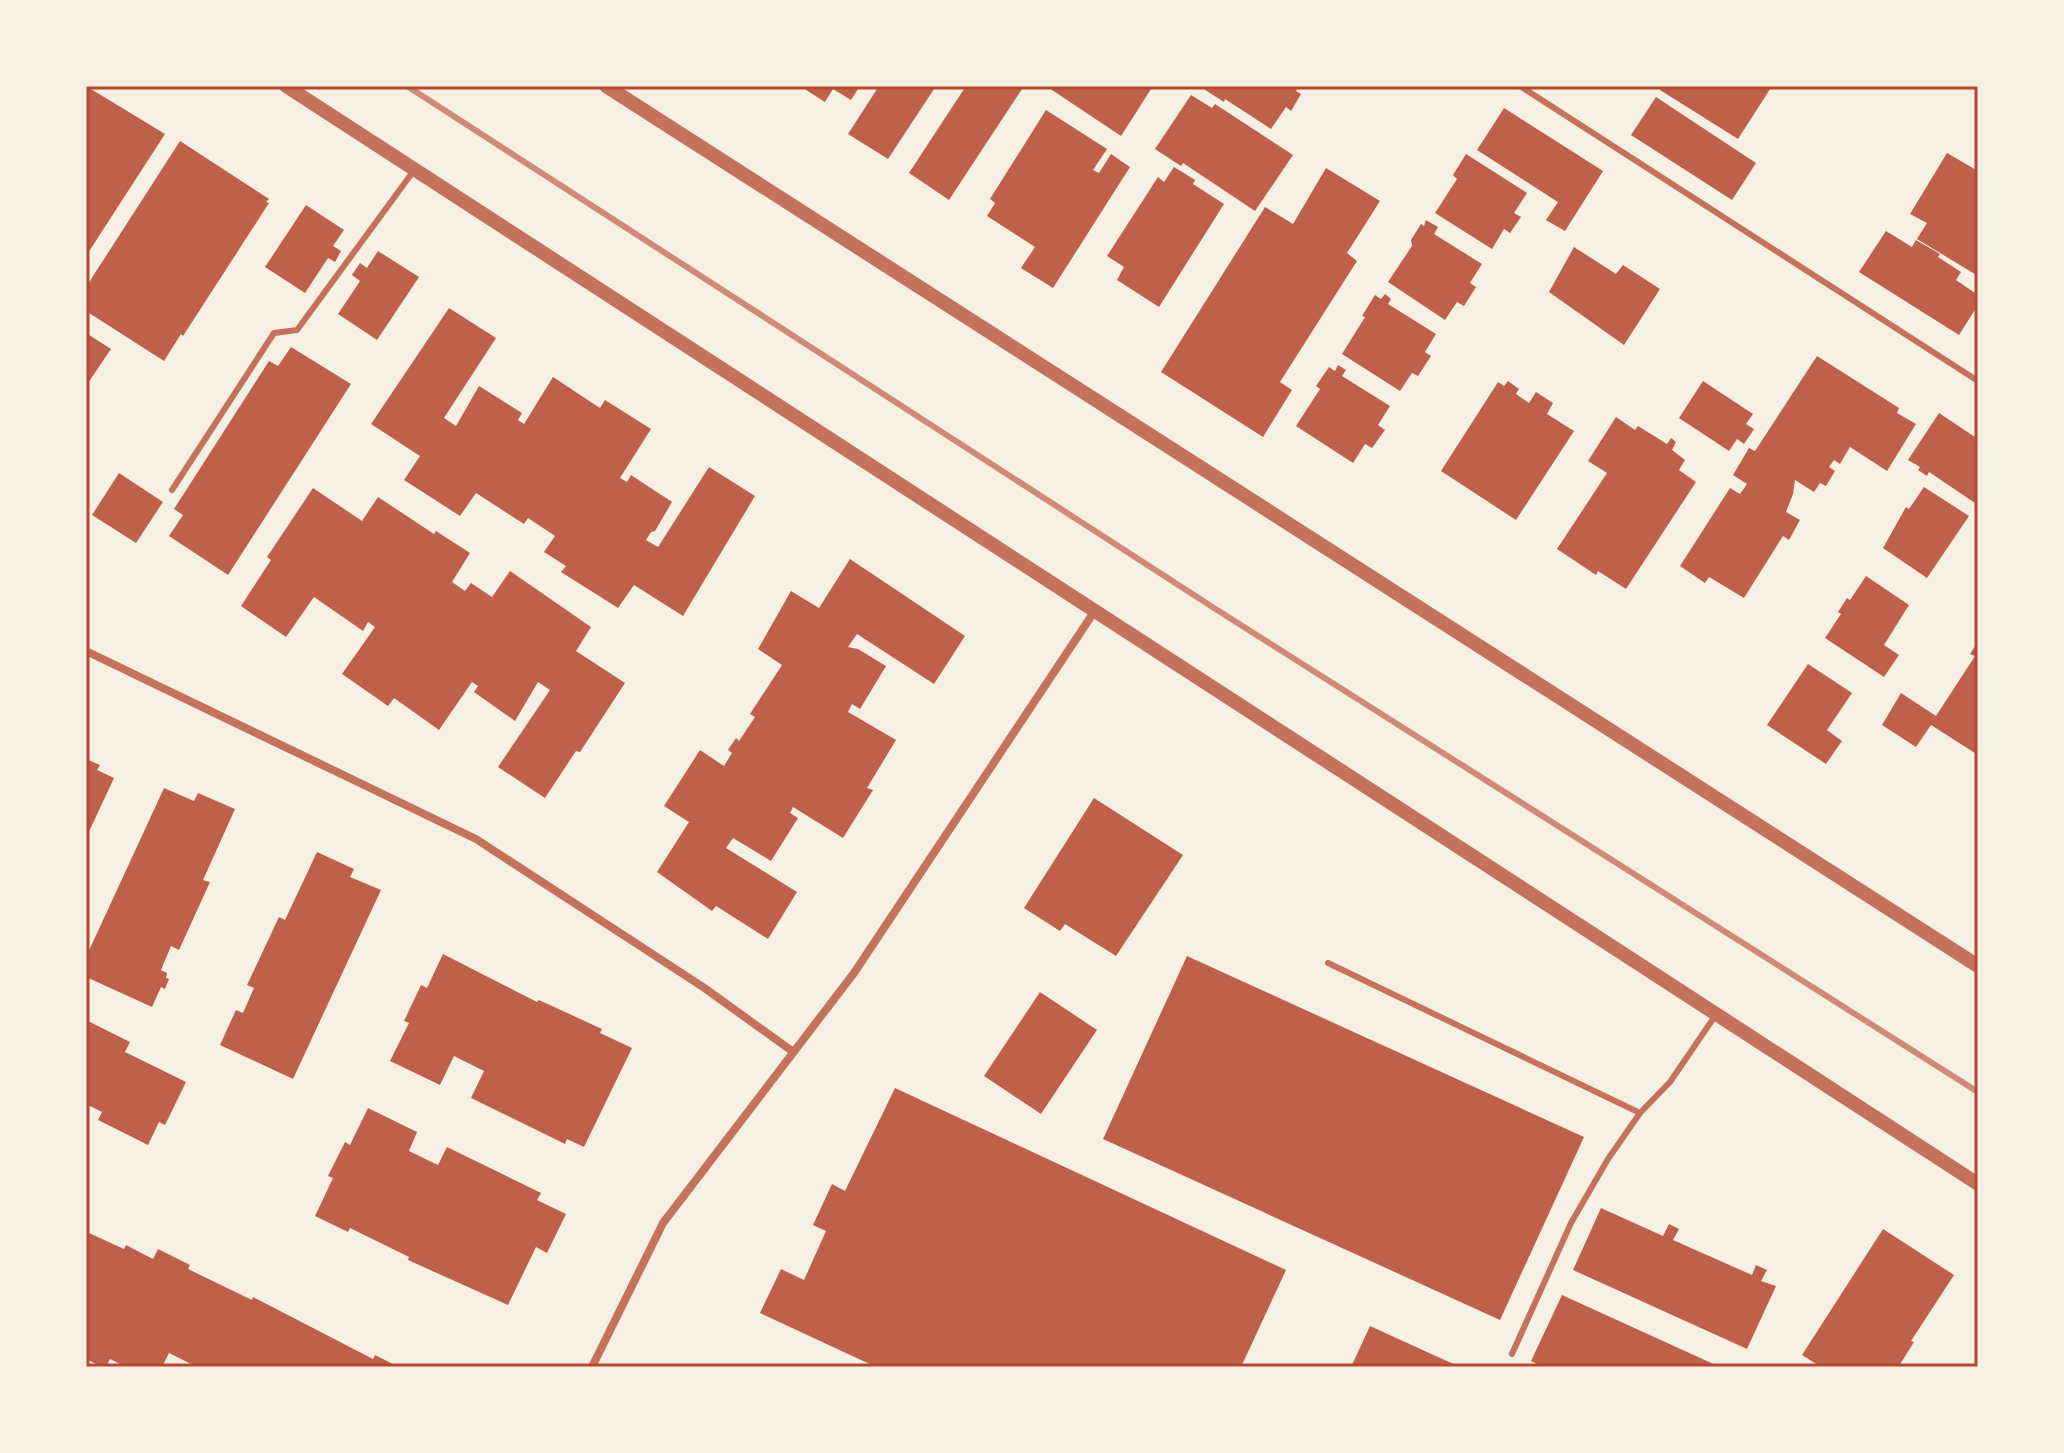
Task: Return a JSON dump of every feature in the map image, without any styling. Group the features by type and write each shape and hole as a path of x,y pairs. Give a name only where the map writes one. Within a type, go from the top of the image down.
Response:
{"street":[{"path":"286,86 1978,1184"},
{"path":"606,86 1978,966"},
{"path":"592,1367 663,1223 854,973 1094,612"},
{"path":"86,651 476,839 703,987 792,1051"}],"lane":[{"path":"1520,86 1978,381"},
{"path":"172,490 274,333 297,330 415,169"},
{"path":"1328,963 1640,1113"},
{"path":"1512,1354 1571,1223 1608,1159 1640,1113 1670,1082 1717,1013"}],"building":[{"path":"86,86 165,134 86,256"},
{"path":"800,86 860,86 851,100 833,89 825,102"},
{"path":"879,86 936,86 888,159 848,134"},
{"path":"966,86 1024,86 949,200 909,173"},
{"path":"1046,86 1153,86 1121,136"},
{"path":"1199,86 1299,86 1296,91 1301,94 1291,111 1286,107 1271,129"},
{"path":"1663,86 1772,86 1738,139 1660,90"},
{"path":"1191,95 1212,108 1215,104 1293,155 1255,211 1183,163 1181,166 1155,149"},
{"path":"1656,97 1756,163 1732,200 1631,135"},
{"path":"1504,108 1603,171 1565,231 1546,220 1558,202 1477,150"},
{"path":"1046,110 1107,149 1093,170 1099,173 1111,154 1130,167 1053,288 1021,268 1035,247 987,216 995,203 990,199"},
{"path":"180,141 269,199 266,202 269,203 164,361 86,311 86,287"},
{"path":"1947,153 1978,171 1978,276 1917,239 1927,223 1910,214"},
{"path":"1466,154 1527,193 1514,213 1521,217 1510,233 1504,229 1492,249 1435,213 1457,179 1453,175"},
{"path":"1174,167 1224,204 1159,307 1117,280 1124,267 1107,256 1158,177 1164,182"},
{"path":"1326,168 1380,201 1347,253 1357,261 1280,382 1292,390 1263,437 1161,372 1265,207 1293,224"},
{"path":"306,205 344,230 333,246 341,251 335,262 328,258 305,293 265,267"},
{"path":"1426,220 1438,227 1434,234 1482,264 1470,283 1476,287 1464,306 1457,302 1445,320 1388,282"},
{"path":"1886,231 1912,247 1916,240 1940,254 1938,257 1961,272 1956,280 1978,295 1978,305 1959,335 1859,272"},
{"path":"1574,247 1616,274 1623,265 1660,289 1624,345 1549,292"},
{"path":"378,251 419,277 377,340 338,314 360,281 352,275 360,263 367,268"},
{"path":"1385,294 1391,299 1388,304 1436,334 1425,352 1431,356 1418,376 1412,373 1400,391 1342,354 1375,295 1381,299"},
{"path":"449,308 496,338 444,418 456,426 479,386 522,413 518,420 524,424 553,377 600,408 605,400 651,429 620,478 627,482 631,475 672,502 646,540 658,547 709,467 755,496 683,616 634,585 618,608 561,572 566,566 544,552 555,536 528,518 524,524 476,493 460,516 404,480 420,456 371,424"},
{"path":"86,333 111,349 86,386"},
{"path":"291,347 351,384 228,575 169,536 183,515 174,509 269,361 278,366"},
{"path":"1817,356 1899,408 1897,413 1916,424 1887,471 1850,447 1840,464 1834,460 1829,467 1835,471 1826,486 1820,483 1814,492 1795,480 1786,512 1800,520 1789,540 1783,536 1744,598 1709,577 1705,583 1680,566 1730,488 1740,494 1747,484 1733,475 1749,448 1755,451"},
{"path":"1338,365 1346,370 1342,376 1390,406 1378,425 1385,430 1372,448 1365,444 1353,463 1296,426 1320,389 1316,386 1329,367 1335,371"},
{"path":"1508,381 1519,389 1516,394 1529,403 1536,392 1553,403 1547,414 1574,431 1516,520 1441,471 1498,382 1504,386"},
{"path":"1703,381 1753,414 1746,424 1754,429 1744,444 1737,439 1729,451 1679,418"},
{"path":"1939,413 1978,439 1978,505 1929,472 1927,476 1908,460"},
{"path":"1616,417 1635,430 1638,426 1667,444 1671,438 1676,442 1672,450 1685,460 1679,470 1696,482 1626,589 1598,571 1596,575 1557,549 1607,473 1588,461"},
{"path":"119,473 163,502 136,543 92,515"},
{"path":"1924,487 1969,516 1927,578 1883,548 1906,507 1909,509"},
{"path":"313,488 362,521 378,497 434,534 436,531 470,553 452,582 465,591 471,583 492,597 510,571 591,627 576,651 625,683 580,752 576,751 545,798 498,767 550,690 538,682 515,721 474,692 478,686 472,682 439,730 394,698 388,706 342,674 375,627 368,622 363,631 314,597 286,637 241,606 271,560 267,557"},
{"path":"850,559 965,636 934,684 857,634 848,647 858,649 886,666 860,709 852,704 848,712 896,740 867,788 873,790 843,838 793,807 790,813 798,818 771,861 733,838 726,848 797,892 768,939 716,906 712,911 657,872 689,822 664,806 700,750 724,766 732,753 728,750 736,738 739,741 755,717 750,714 782,665 758,649 791,591 819,608"},
{"path":"1866,576 1909,605 1884,645 1899,655 1884,677 1825,638 1841,614 1838,612 1847,598 1850,600"},
{"path":"1978,642 1978,755 1931,725 1916,747 1882,725 1901,693 1936,716 1975,656 1970,654"},
{"path":"1808,664 1852,693 1827,730 1842,741 1826,764 1767,725"},
{"path":"86,759 100,765 97,770 114,778 86,838"},
{"path":"164,788 194,801 198,793 235,809 203,880 210,882 179,950 171,946 161,970 167,973 166,978 169,979 165,989 161,987 152,1007 86,977 86,957"},
{"path":"1094,798 1183,855 1116,956 1065,924 1060,931 1024,908"},
{"path":"317,852 354,869 350,877 381,890 293,1079 220,1045 236,1010 243,1013 254,988 247,985 279,917 285,920"},
{"path":"443,954 537,1002 539,1000 602,1029 600,1033 632,1048 584,1147 567,1139 565,1144 471,1098 484,1071 454,1056 440,1085 390,1061 409,1023 404,1021 421,985 427,988"},
{"path":"1187,956 1584,1137 1500,1320 1103,1139"},
{"path":"1040,992 1097,1030 1041,1114 984,1076"},
{"path":"86,1020 130,1042 125,1052 186,1082 165,1125 159,1122 148,1145 98,1120 102,1112 86,1104"},
{"path":"895,1088 1286,1270 1241,1367 876,1367 760,1313 781,1269 804,1280 826,1231 813,1225 832,1184 845,1191"},
{"path":"368,1108 417,1132 409,1151 438,1165 447,1147 541,1193 537,1200 566,1214 547,1253 536,1247 508,1305 408,1260 409,1257 350,1228 348,1232 315,1216 333,1178 328,1176 345,1142 350,1145"},
{"path":"1601,1208 1663,1236 1669,1224 1679,1229 1673,1240 1752,1275 1756,1265 1767,1270 1761,1281 1776,1286 1747,1349 1573,1270"},
{"path":"1883,1229 1954,1275 1911,1341 1914,1342 1899,1366 1821,1367 1802,1355"},
{"path":"89,1233 124,1249 126,1245 153,1259 158,1249 190,1265 188,1269 252,1300 253,1297 373,1359 375,1355 399,1367 197,1367 169,1353 162,1367 126,1367 110,1359 106,1367 102,1367 86,1359 86,1239"},
{"path":"1562,1295 1720,1367 1543,1367 1531,1361"},
{"path":"1370,1326 1460,1367 1351,1367"}],"railway":[{"path":"407,86 1214,608 1978,1092"}]}
